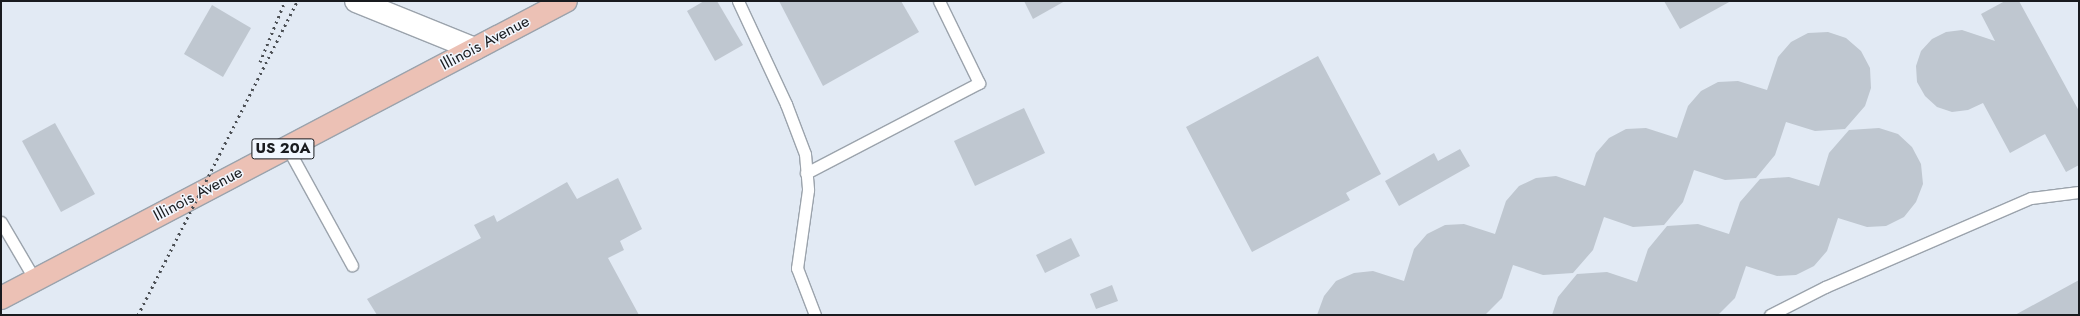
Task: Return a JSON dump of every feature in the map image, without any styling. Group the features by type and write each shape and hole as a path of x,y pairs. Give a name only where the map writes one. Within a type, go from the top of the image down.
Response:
{"main road":[{"name":"Illinois Avenue","path":"1,298 566,1"}],"street":[{"path":"356,1 379,5 475,49"}],"lane":[{"path":"738,1 800,139 806,173 806,212 797,268 816,315"},
{"path":"806,173 979,83 939,1"},
{"path":"287,147 352,265"},
{"path":"1770,315 1825,287 2031,198 2079,192"},
{"path":"1,222 35,280"}],"building":[{"path":"704,1 717,1 743,45 715,61 687,11"},
{"path":"779,1 901,1 919,32 823,86"},
{"path":"1024,1 1065,1 1033,19"},
{"path":"1664,1 1731,1 1680,29"},
{"path":"2005,1 2019,1 2079,111 2079,165 2066,172 2045,134 2010,153 1983,103 1968,110 1952,112 1937,107 1925,96 1917,82 1916,66 1921,51 1932,39 1946,32 1962,30 1995,41 1981,14"},
{"path":"212,5 251,28 223,77 184,54"},
{"path":"1828,32 1846,38 1861,51 1870,68 1871,88 1865,106 1845,129 1815,131 1786,122 1775,155 1756,178 1725,180 1694,170 1683,202 1664,225 1633,227 1604,217 1593,250 1573,273 1543,275 1513,265 1502,298 1485,315 1317,315 1324,296 1336,281 1354,273 1373,271 1404,281 1414,249 1427,234 1445,225 1464,224 1495,234 1506,201 1519,186 1536,178 1556,176 1585,186 1596,153 1609,138 1626,129 1646,128 1677,138 1688,106 1701,91 1718,82 1738,81 1767,90 1778,57 1791,42 1808,33"},
{"path":"1318,56 1381,174 1346,193 1350,200 1252,252 1186,127"},
{"path":"1024,108 1045,153 975,186 954,141"},
{"path":"55,123 95,194 61,212 22,141"},
{"path":"1879,128 1898,134 1912,147 1921,164 1923,184 1916,202 1904,217 1886,226 1867,227 1838,218 1827,251 1814,266 1796,275 1777,276 1746,266 1735,298 1718,315 1552,315 1558,297 1577,274 1607,272 1637,282 1648,249 1667,226 1698,224 1729,234 1740,202 1760,179 1789,177 1819,186 1829,153 1849,130"},
{"path":"1460,149 1470,166 1399,206 1385,181 1434,153 1438,161"},
{"path":"618,178 642,229 620,241 624,250 608,258 639,315 377,315 367,299 481,238 474,225 494,215 497,222 567,182 577,199"},
{"path":"1071,238 1080,256 1045,273 1036,255"},
{"path":"2079,280 2079,315 2015,315"},
{"path":"1112,285 1118,301 1096,309 1090,294"}],"railway":[{"path":"260,62 285,1"},
{"path":"138,315 297,1"}]}
